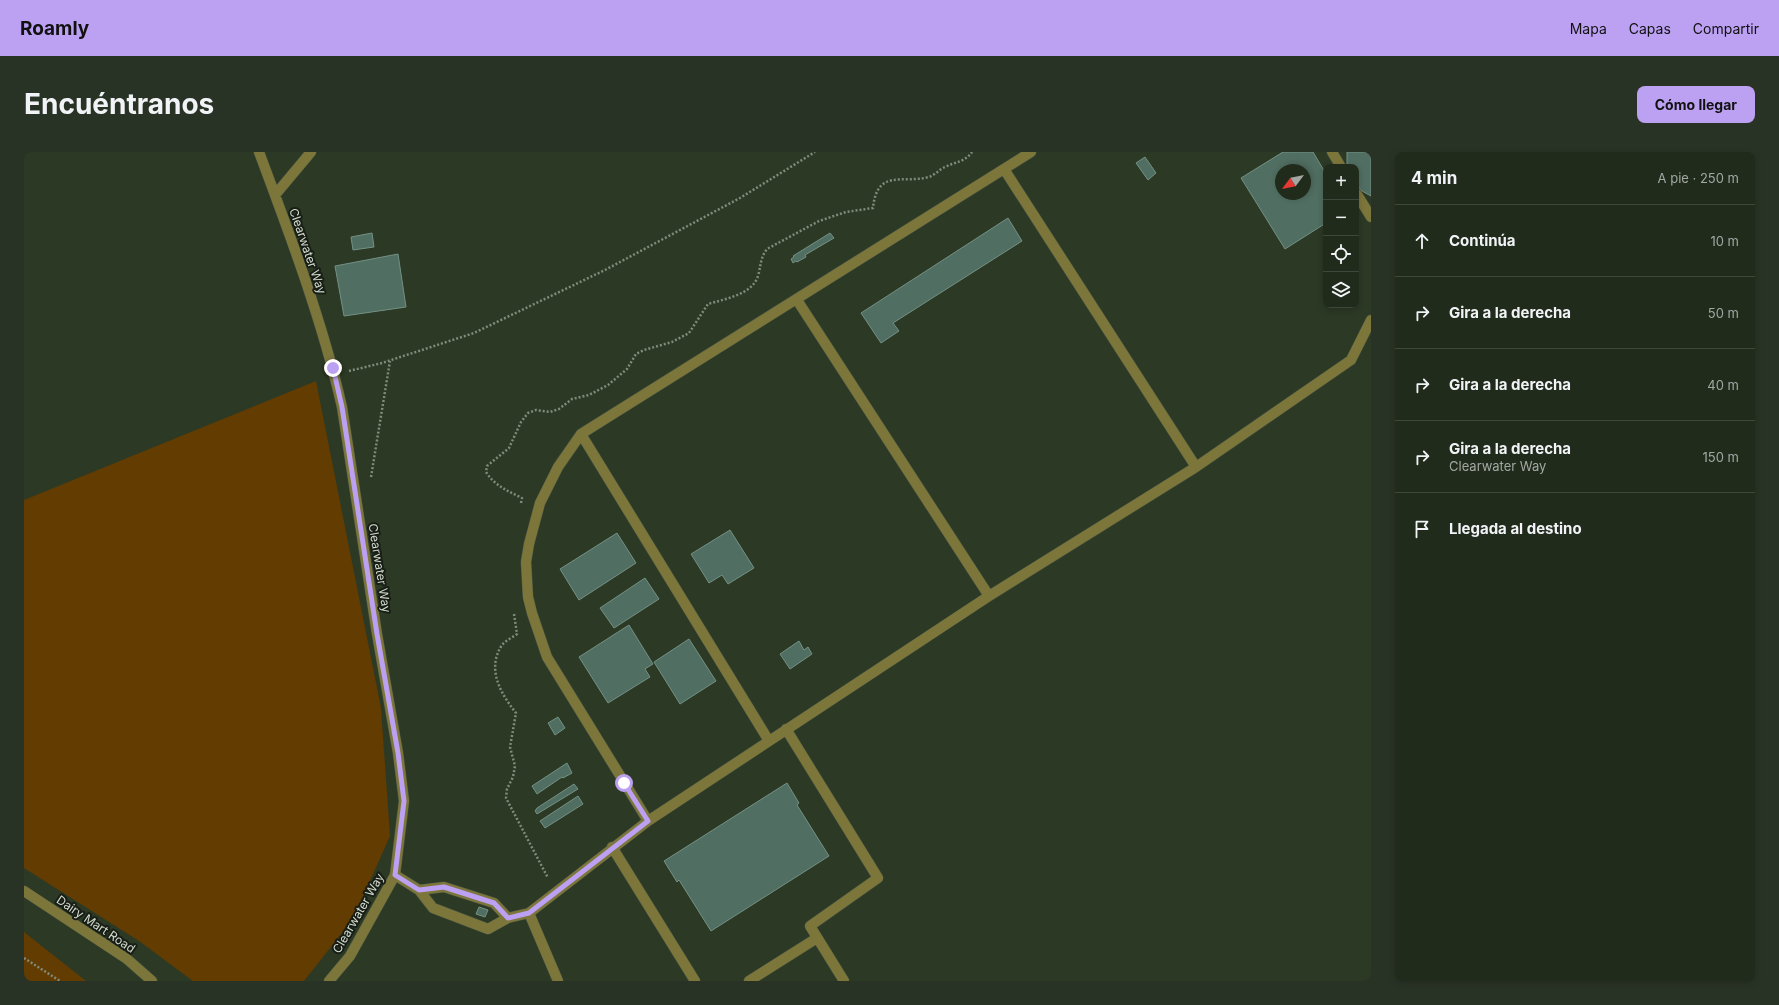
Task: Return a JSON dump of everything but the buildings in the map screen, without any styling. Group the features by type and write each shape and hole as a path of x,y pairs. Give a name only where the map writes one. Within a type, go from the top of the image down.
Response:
{"street":[{"name":"Clearwater Way","path":"259,152 302,271 335,375 342,407 377,634 398,753 404,801 395,875 350,956 329,981"},
{"path":"275,195 311,152"},
{"path":"648,821 547,657 532,613 526,580 528,544 540,503 558,467 580,434 1032,152"},
{"path":"1332,152 1339,164"},
{"path":"1004,169 1196,467"},
{"path":"1359,197 1371,217"},
{"path":"797,300 989,596"},
{"path":"395,875 419,890 433,908 488,929 508,918 529,913 612,847 648,821 989,596 1196,467 1351,360 1371,320"},
{"path":"580,434 769,741"},
{"path":"786,729 878,878 810,926 844,981"},
{"path":"612,847 695,981"},
{"path":"419,890 444,887 494,903 508,918"},
{"name":"Dairy Mart Road","path":"24,891 127,959 152,981"},
{"path":"529,913 558,981"},
{"path":"749,981 817,938"}],"path":[{"path":"335,375 390,361 474,333 598,273 740,198 816,152"},
{"path":"521,505 522,498 499,486 486,472 487,466 509,448 520,422 528,413 536,410 550,412 560,409 572,399 589,395 608,385 627,369 636,354 644,350 672,342 689,333 708,304 734,296 750,287 758,277 762,255 767,249 819,221 846,212 873,208 874,198 878,189 886,182 893,179 912,179 931,176 946,166 960,162 972,152"},
{"path":"370,479 390,361"},
{"path":"513,611 517,634 502,644 494,665 499,688 516,713 510,746 515,766 513,777 507,789 506,798 556,892"},
{"path":"24,958 60,981"}],"shaded area":[{"path":"316,381 381,708 390,836 353,919 304,981 193,981 139,941 24,868 24,500"},
{"path":"24,932 86,981 24,981"}],"route":[{"path":"333,368 342,407 377,634 398,753 404,801 395,875 419,890 444,887 494,903 508,918 529,913 612,847 648,821 624,783"}]}
